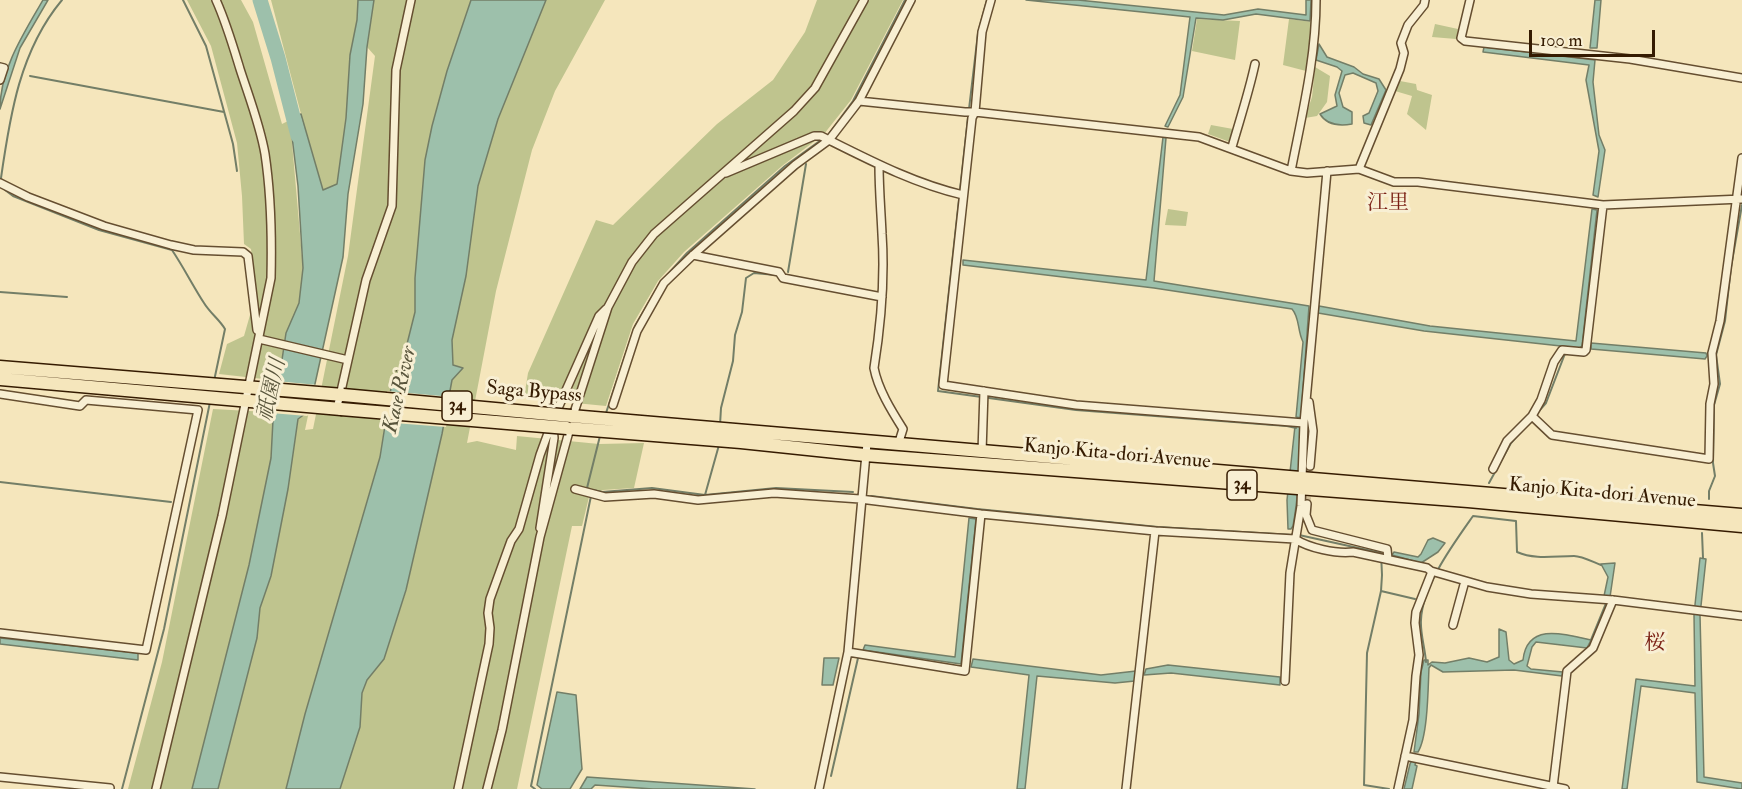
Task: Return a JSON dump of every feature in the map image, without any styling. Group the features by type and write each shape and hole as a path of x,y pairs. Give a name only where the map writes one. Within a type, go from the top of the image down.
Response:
{"highway":[{"name":"Saga Bypass","path":"0,367 53,378 337,409 572,422 742,436"},
{"name":"Saga Bypass","path":"0,379 53,378 247,388 340,395 572,422"},
{"name":"Kanjo Kita-dori Avenue","path":"742,436 1302,484 1742,515"},
{"name":"Kanjo Kita-dori Avenue","path":"866,448 898,445 982,452 1742,526"}],"street":[{"path":"156,789 222,516 244,400 271,278 270,202 265,153 258,123 216,0"},
{"path":"337,409 366,280 392,206 394,91 400,46 411,0"},
{"path":"487,789 502,730 540,537 572,422 608,307 632,262 654,234 794,111 815,88 864,0"},
{"path":"613,405 637,331 664,283 795,165 830,140 859,101 911,0"},
{"path":"991,0 982,32 975,112 972,118 960,194 943,385 1076,405 1305,423"},
{"path":"1291,171 1309,81 1316,25 1316,0"},
{"path":"1359,169 1400,69 1404,53 1401,43 1408,25 1425,0"},
{"path":"1470,0 1461,38 1465,41 1630,59 1742,78"},
{"path":"1232,147 1249,93 1255,64"},
{"path":"0,67 4,68 0,80"},
{"path":"859,101 1199,137 1232,147 1291,171 1307,173 1359,169 1394,182 1418,182 1597,204 1740,199"},
{"path":"723,173 730,173 813,136 821,136 879,165 931,187 960,194"},
{"path":"1534,418 1552,435 1709,459 1710,404 1714,384 1712,353 1720,321 1740,199 1742,158"},
{"path":"879,165 882,297 874,368 890,408 903,429 898,445"},
{"path":"1285,681 1290,573 1302,484 1307,397 1327,171"},
{"path":"3,184 28,197 104,226 160,242 194,250 243,252 248,256 259,339"},
{"path":"1493,469 1507,441 1534,418 1554,362 1566,351 1584,352 1586,350 1597,204"},
{"path":"693,255 779,272 783,278 882,297"},
{"path":"458,789 489,644 490,599 511,541 519,529 540,455 553,420 599,316 608,307"},
{"path":"259,339 348,360"},
{"path":"982,452 984,392"},
{"path":"0,394 80,406 86,400 198,410 146,650 0,633"},
{"path":"1307,397 1313,431 1310,466"},
{"path":"540,537 540,522 554,438 553,420"},
{"path":"819,789 848,652 866,448"},
{"path":"575,489 605,497 654,494 698,500 774,493 860,499 977,514 1155,531 1296,535"},
{"path":"1306,504 1306,515 1312,530 1387,549 1383,558"},
{"path":"848,652 965,671 977,514"},
{"path":"1126,789 1155,531"},
{"path":"1296,535 1302,543 1345,553 1353,552 1383,558 1487,587 1531,594 1613,600 1742,616"},
{"path":"1398,789 1412,757 1419,655 1416,612 1435,572"},
{"path":"1453,626 1465,581"},
{"path":"1553,787 1567,671 1593,648 1613,600"},
{"path":"1412,757 1565,789"},
{"path":"0,777 110,788"}],"shaded area":[{"path":"187,0 241,0 253,22 282,124 290,120 303,268 299,304 286,333 273,420 271,458 249,565 192,789 128,789 162,662 213,409 267,412 272,380 219,374 227,344 244,336 256,294 251,249 244,244 237,143 211,46"},
{"path":"271,0 358,0 337,184 323,190 301,114"},
{"path":"374,0 471,0 447,71 425,160 415,278 415,312 402,364 391,388 380,456 305,714 286,789 218,789 257,638 259,608 271,576 288,489 298,419 309,411 305,430 313,429 348,256 375,56 367,47"},
{"path":"546,0 605,0 555,91 532,150 496,291 467,443 477,441 516,450 517,436 599,444 644,443 634,488 603,490 589,497 582,526 572,526 517,789 340,789 360,727 362,693 367,680 384,659 406,591 452,380 463,368 453,365 452,340 466,276 478,186 498,119"},
{"path":"817,0 903,0 851,100 824,134 782,166 684,252 658,281 633,324 606,406 524,398 528,373 596,220 613,225 717,124 773,80 805,32"},
{"path":"1197,19 1240,21 1235,60 1192,51"},
{"path":"1289,19 1312,22 1306,71 1283,65"},
{"path":"1435,24 1458,29 1456,39 1432,37"},
{"path":"1315,67 1330,76 1327,102 1317,116 1305,118 1312,97"},
{"path":"1400,81 1416,84 1417,90 1432,95 1426,130 1407,114 1412,96 1395,91"},
{"path":"1211,125 1233,129 1230,142 1208,134"},
{"path":"1168,209 1188,212 1186,226 1165,225"}],"water":[{"path":"43,0 48,0 20,48 0,109 4,80 14,52"},
{"path":"358,0 374,0 367,47 363,104 348,194 343,257 309,411 298,419 288,489 271,576 260,608 257,638 218,789 192,789 249,565 271,458 273,420 286,333 299,303 303,268 298,186 290,120 301,114 323,190 337,184"},
{"name":"Kase River","path":"471,0 546,0 498,119 478,186 466,276 452,340 453,365 463,368 452,380 406,590 384,659 367,680 362,693 360,727 340,789 286,789 305,714 380,457 391,388 402,364 415,312 415,278 425,160 447,71"},
{"path":"1026,0 1078,0 1224,15 1258,9 1306,15 1306,0 1311,0 1310,21 1256,14 1223,20 1196,18 1183,97 1168,127 1165,126 1180,95 1190,17"},
{"path":"1595,0 1601,0 1597,48 1590,48"},
{"path":"1319,44 1327,57 1379,79 1386,90 1371,125 1364,123 1363,116 1369,113 1378,91 1376,83 1353,73 1345,75 1339,93 1343,107 1352,112 1352,124 1334,124 1326,121 1320,114 1337,106 1335,95 1342,71 1316,60"},
{"path":"1484,47 1595,60 1593,82 1599,135 1605,150 1598,197 1593,195 1599,151 1586,80 1589,65 1483,52"},
{"path":"1163,137 1166,138 1154,281 1309,306 1301,418 1296,417 1303,342 1292,309 1154,288 963,265 963,260 1146,280"},
{"path":"1592,209 1597,210 1582,346 1579,348 1424,331 1318,313 1319,306 1430,326 1576,341"},
{"path":"1591,343 1706,353 1707,356 1705,359 1591,349"},
{"path":"1295,426 1301,426 1299,476 1293,526 1288,529 1287,500"},
{"path":"969,518 976,519 961,664 863,650 865,645 955,657"},
{"path":"1433,538 1445,543 1438,552 1421,563 1392,555 1394,552 1418,557 1428,540"},
{"path":"1700,558 1706,559 1700,615 1704,777 1742,783 1742,789 1697,782 1695,693 1641,686 1627,789 1622,789 1636,679 1695,686 1694,614"},
{"path":"1615,563 1610,597 1604,596 1608,577 1601,564"},
{"path":"1499,629 1506,632 1509,660 1514,664 1523,660 1526,648 1539,635 1570,635 1591,640 1587,648 1536,642 1532,647 1527,666 1531,669 1563,672 1562,676 1514,670 1443,672 1431,665 1424,735 1418,752 1414,752 1424,660 1428,660 1428,665 1432,662 1445,663 1469,658 1487,662 1499,657"},
{"path":"0,638 138,653 138,660 0,644"},
{"path":"824,658 839,658 833,685 822,685"},
{"path":"973,659 1101,675 1136,671 1135,681 1115,683 1037,676 1025,789 1017,789 1029,675 971,667"},
{"path":"1168,665 1280,677 1280,685 1171,673 1144,675 1146,669"},
{"path":"557,692 576,695 582,769 570,789 542,789 537,785"},
{"path":"1412,760 1416,761 1417,766 1412,789 1404,789 1410,764"},
{"path":"587,777 755,789 653,789 595,785 591,789 580,789"}],"pier":[{"path":"276,381 318,385 311,413 307,416 271,413"},
{"path":"387,391 452,397 446,427 381,422"}],"waterway":[{"path":"2,182 8,131 19,84 36,40 62,0"},
{"path":"183,0 206,46 233,144 237,171"},
{"name":"祇園川","path":"260,0 298,136"},
{"name":"祇園川","path":"262,4 263,0"},
{"path":"606,413 635,326 660,283 687,253 785,166 828,135 853,101 905,0"},
{"path":"969,109 978,33 987,0"},
{"path":"30,76 224,112"},
{"path":"968,117 938,391 1076,410 1296,428"},
{"path":"788,272 806,164"},
{"path":"4,187 13,196 99,230 172,250 206,307 225,329 214,381"},
{"path":"1709,499 1709,491 1715,476 1713,463 1714,405 1720,384 1716,355 1725,321 1731,267 1742,205"},
{"path":"720,425 721,408 733,361 735,335 742,312 746,278 754,273 776,275"},
{"path":"0,292 67,297"},
{"path":"1489,483 1511,443 1546,403 1566,351"},
{"path":"122,789 164,629 210,402"},
{"path":"593,491 587,488 600,436"},
{"path":"705,495 719,445"},
{"path":"0,482 171,502"},
{"path":"593,490 602,492 652,488 705,495 776,488 853,492"},
{"path":"535,789 531,786 591,496"},
{"path":"871,496 1158,527 1293,535"},
{"path":"1426,662 1421,625 1427,593 1440,565 1473,516 1516,521 1517,552 1538,557 1577,556 1601,565"},
{"path":"1702,533 1703,558"},
{"path":"1299,535 1381,553 1381,591 1367,653 1364,785 1389,789"},
{"path":"1381,591 1415,599"},
{"path":"1591,640 1607,601"},
{"path":"831,776 858,658"}],"tunnel":[{"path":"1307,504 1310,466"}],"district":[{"name":"江里","path":"1388,204"},
{"name":"桜","path":"1655,644"}]}
